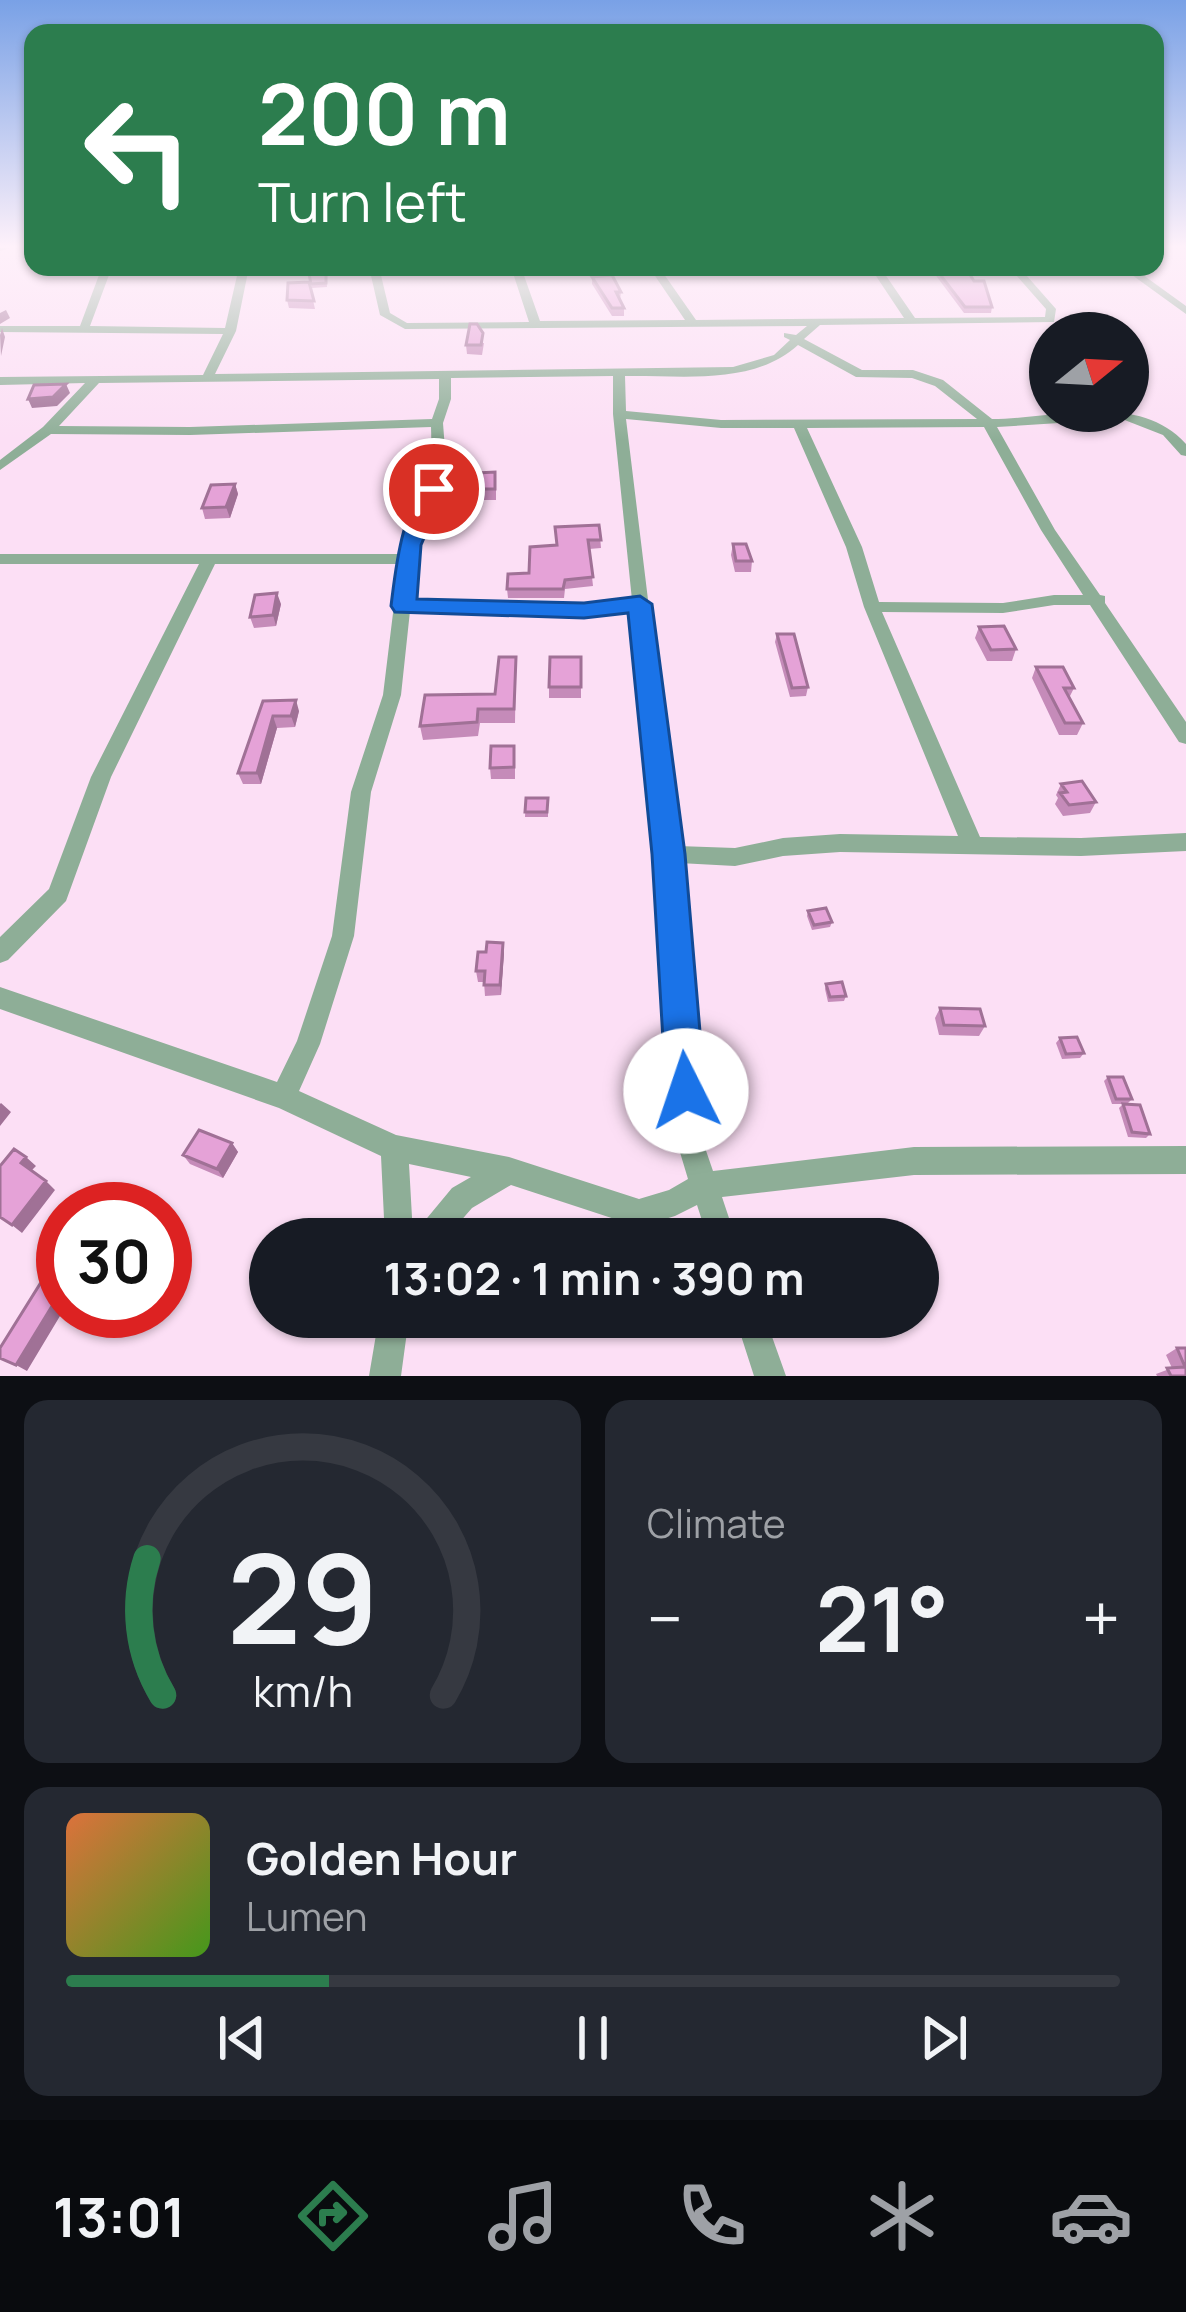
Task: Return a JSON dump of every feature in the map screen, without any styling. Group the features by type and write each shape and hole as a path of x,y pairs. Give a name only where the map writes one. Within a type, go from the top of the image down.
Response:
{"street":[{"path":"84,328 90,312"},
{"path":"207,378 234,312"},
{"path":"384,312 392,322 405,326 1050,320 1051,312"},
{"path":"531,312 535,324"},
{"path":"685,312 692,322"},
{"path":"905,312 912,322"},
{"path":"749,322 795,339 860,374 913,374 939,383 990,428 1048,530 1186,736"},
{"path":"0,381 755,367 778,357 816,323"},
{"path":"0,329 230,331"},
{"path":"619,373 619,414 668,854 689,1138 714,1218"},
{"path":"283,1097 308,1044 344,936 362,792 392,695 408,559 439,463 436,423 446,374"},
{"path":"0,466 48,430 95,380"},
{"path":"619,414 706,423 960,423 990,428 1124,416 1148,421 1182,445"},
{"path":"48,430 436,423"},
{"path":"798,423 854,547 872,607 974,846"},
{"path":"0,559 353,555 408,559"},
{"path":"0,953 58,894 101,777 208,560"},
{"path":"872,607 1003,608 1054,600 1099,600"},
{"path":"404,606 584,610 640,604"},
{"path":"668,854 735,857 840,843 1081,848 1186,842"},
{"path":"0,998 283,1097 394,1148 509,1171 639,1213 676,1202 702,1186 914,1161 1186,1160"},
{"path":"394,1148 398,1218"},
{"path":"445,1218 462,1198 509,1171"},
{"path":"385,1376 391,1338"},
{"path":"757,1338 770,1376"}],"building":[{"path":"470,324 477,324 483,333 481,345 466,345"},
{"path":"66,384 53,397 28,399 34,385"},
{"path":"495,472 495,489 476,489 477,473"},
{"path":"235,484 226,507 202,508 211,485"},
{"path":"599,525 601,540 588,540 593,577 565,580 563,589 507,589 508,574 529,573 530,547 557,545 555,527"},
{"path":"733,544 746,544 752,561 736,561"},
{"path":"277,593 273,615 250,617 255,595"},
{"path":"1004,626 1016,649 991,650 979,627"},
{"path":"777,634 794,634 808,687 792,688"},
{"path":"499,657 516,657 514,709 478,709 477,722 420,726 425,695 495,694"},
{"path":"550,657 581,657 581,687 549,687"},
{"path":"1036,667 1063,667 1074,688 1064,688 1083,723 1065,723"},
{"path":"296,700 291,716 273,716 257,773 238,773 263,701"},
{"path":"491,746 514,746 514,767 490,768"},
{"path":"1082,781 1096,802 1069,805 1060,793 1067,792 1061,784"},
{"path":"526,798 548,798 547,812 525,812"},
{"path":"826,908 832,922 814,925 808,911"},
{"path":"487,942 503,943 500,985 484,985 485,971 476,971 478,952 486,952"},
{"path":"842,982 846,996 830,997 826,984"},
{"path":"940,1008 980,1009 985,1026 944,1025"},
{"path":"1077,1037 1084,1053 1066,1054 1060,1038"},
{"path":"1108,1077 1123,1077 1132,1099 1116,1099"},
{"path":"1123,1104 1140,1105 1150,1134 1132,1132"},
{"path":"199,1130 232,1143 217,1169 183,1155"},
{"path":"14,1149 26,1157 21,1163 46,1181 36,1182 36,1194 12,1225 0,1217 0,1166"},
{"path":"36,1290 36,1332 16,1365 0,1358 0,1348"},
{"path":"1177,1348 1186,1348 1186,1376 1171,1376 1167,1368 1185,1367"}],"route":[{"path":"434,489 409,545 404,606 584,610 640,604 668,854 686,1091"}]}
